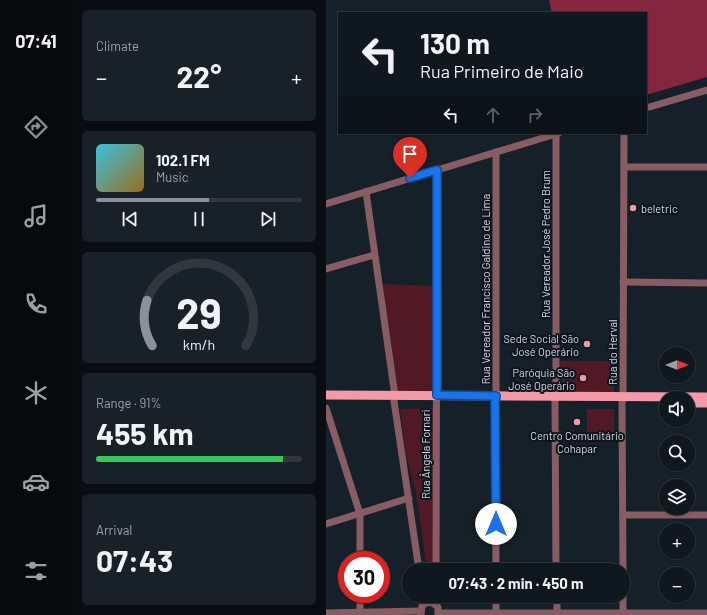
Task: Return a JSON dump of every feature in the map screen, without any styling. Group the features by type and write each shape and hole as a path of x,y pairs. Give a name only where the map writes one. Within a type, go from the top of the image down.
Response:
{"main road":[{"path":"326,395 394,398 659,401"},
{"path":"695,398 707,397"},
{"path":"326,401 394,398"},
{"path":"695,403 707,403"}],"street":[{"path":"647,108 707,90"},
{"path":"326,204 558,134"},
{"name":"Rua Vereador José Pedro Brum","path":"556,563 558,134"},
{"name":"Rua do Herval","path":"623,563 624,134"},
{"name":"Rua Vereador Francisco Galdino de Lima","path":"496,152 496,563"},
{"path":"624,167 707,167"},
{"name":"Rua Ângela Fornari","path":"436,563 437,170"},
{"path":"366,192 418,563"},
{"path":"326,269 374,255"},
{"path":"624,282 707,283"},
{"path":"326,408 360,514 360,551"},
{"path":"326,524 409,498"},
{"path":"623,515 707,515"},
{"path":"326,613 360,614 422,610 431,602 436,604 439,614 707,613"},
{"path":"360,603 360,614"},
{"path":"496,603 496,614"},
{"path":"556,603 557,614"},
{"path":"623,603 623,614"}],"shaded area":[{"path":"549,0 707,0 707,77 647,95 647,12 552,12"},
{"path":"383,284 433,286 433,393 398,392"},
{"path":"560,361 614,361 614,392 560,392"},
{"path":"434,408 435,563 426,563 416,492 406,454 400,409"},
{"path":"587,409 614,409 614,433 587,433"}],"place":[{"name":"beletric","path":"633,208"},
{"name":"Sede Social São José Operário","path":"587,344"},
{"name":"Paróquia São José Operário","path":"583,378"},
{"name":"Centro Comunitário Cohapar","path":"577,422"}],"route":[{"path":"410,178 437,170 437,395 496,396 496,524"}]}
